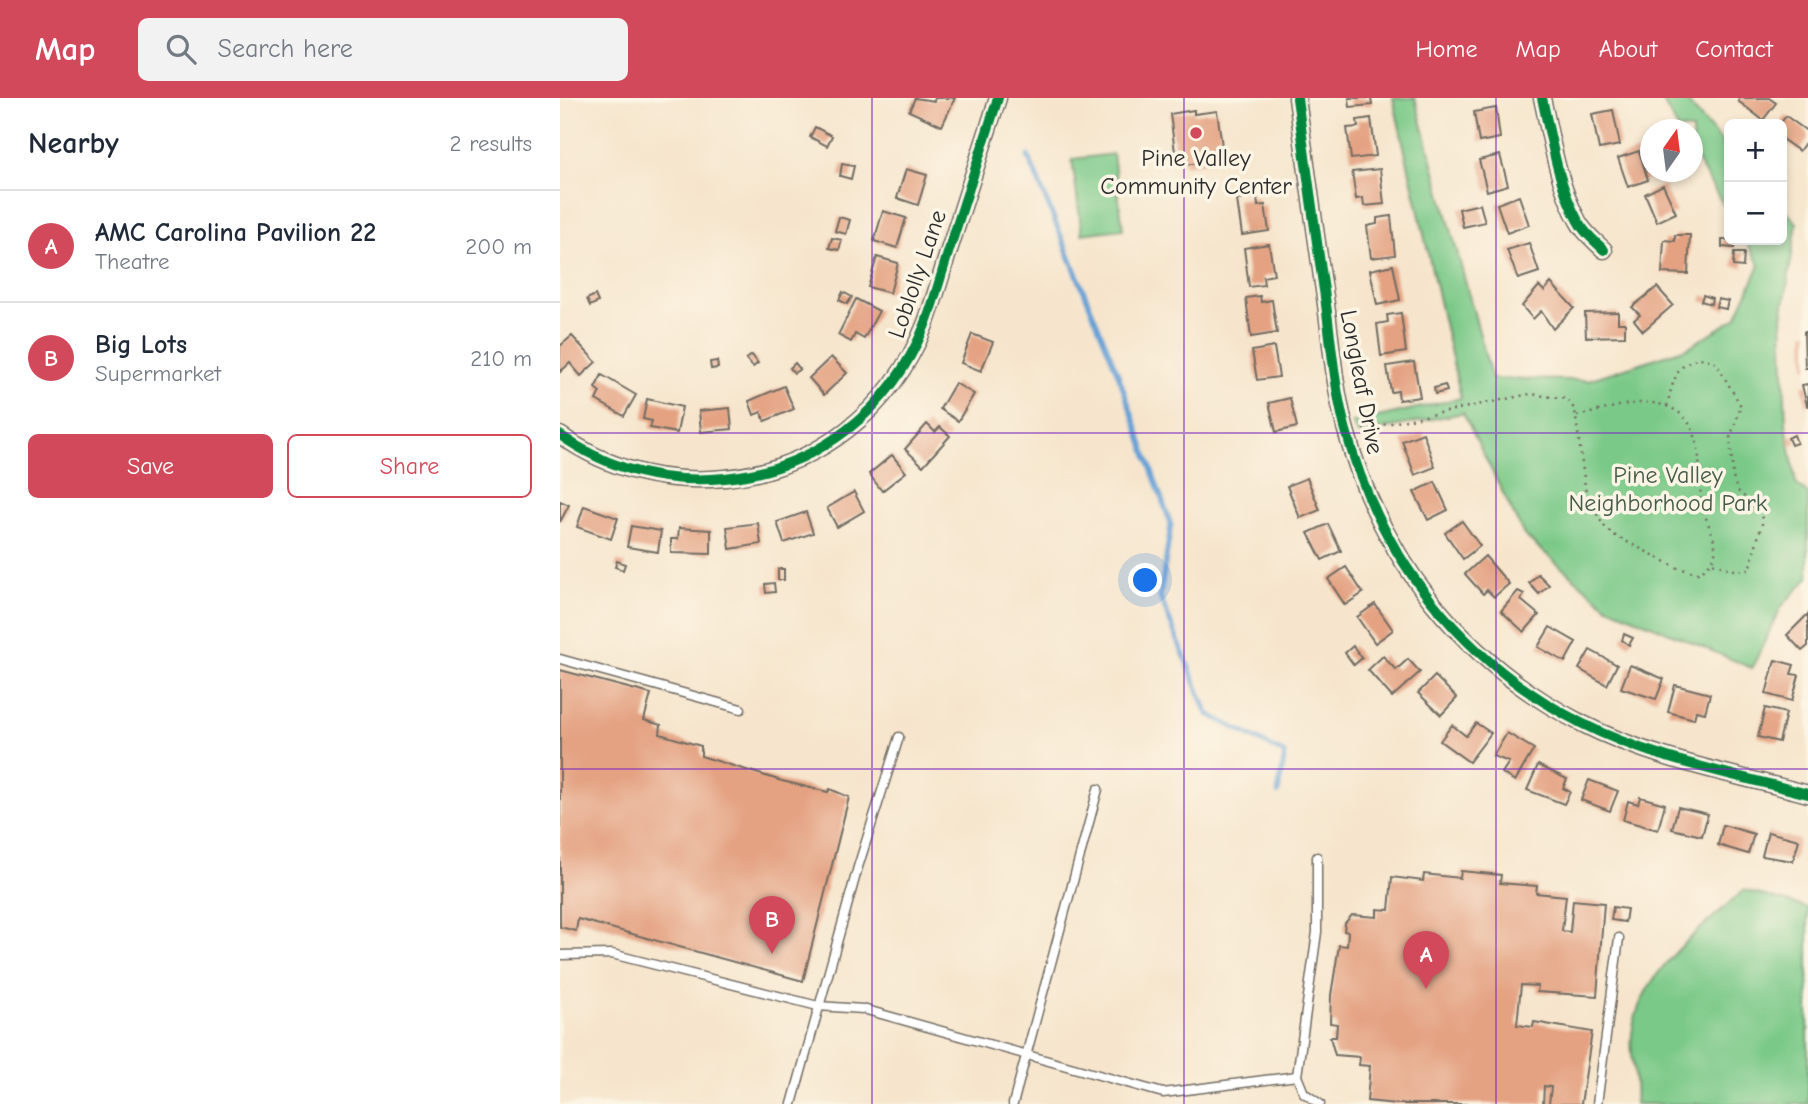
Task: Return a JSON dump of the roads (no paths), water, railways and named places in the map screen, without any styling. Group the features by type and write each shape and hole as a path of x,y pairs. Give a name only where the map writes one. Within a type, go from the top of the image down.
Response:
{"street":[{"name":"Loblolly Lane","path":"560,435 606,461 640,473 705,480 770,469 801,458 843,435 867,415 892,385 920,335 998,98"},
{"name":"Longleaf Drive","path":"1297,98 1345,426 1367,495 1409,572 1454,628 1485,659 1539,699 1583,724 1652,751 1808,794"},
{"path":"1542,98 1552,145 1574,212 1586,232 1604,250"}],"lane":[{"path":"560,659 741,709"},
{"path":"792,1104 818,1006 898,737"},
{"path":"1013,1104 1098,789"},
{"path":"1317,857 1317,932 1297,1076 1304,1093 1320,1104"},
{"path":"1597,1104 1619,938"},
{"path":"560,955 612,954 818,1006 863,1009 1163,1093 1297,1076"}],"waterway":[{"path":"1028,156 1118,374 1171,525 1160,597 1208,714 1285,754 1278,793"}],"place":[{"name":"Pine Valley Community Center","path":"1196,133"},
{"name":"Big Lots","path":"772,954"},
{"name":"AMC Carolina Pavilion 22","path":"1426,989"}],"park label":[{"name":"Pine Valley Neighborhood Park","path":"1668,489"}]}
